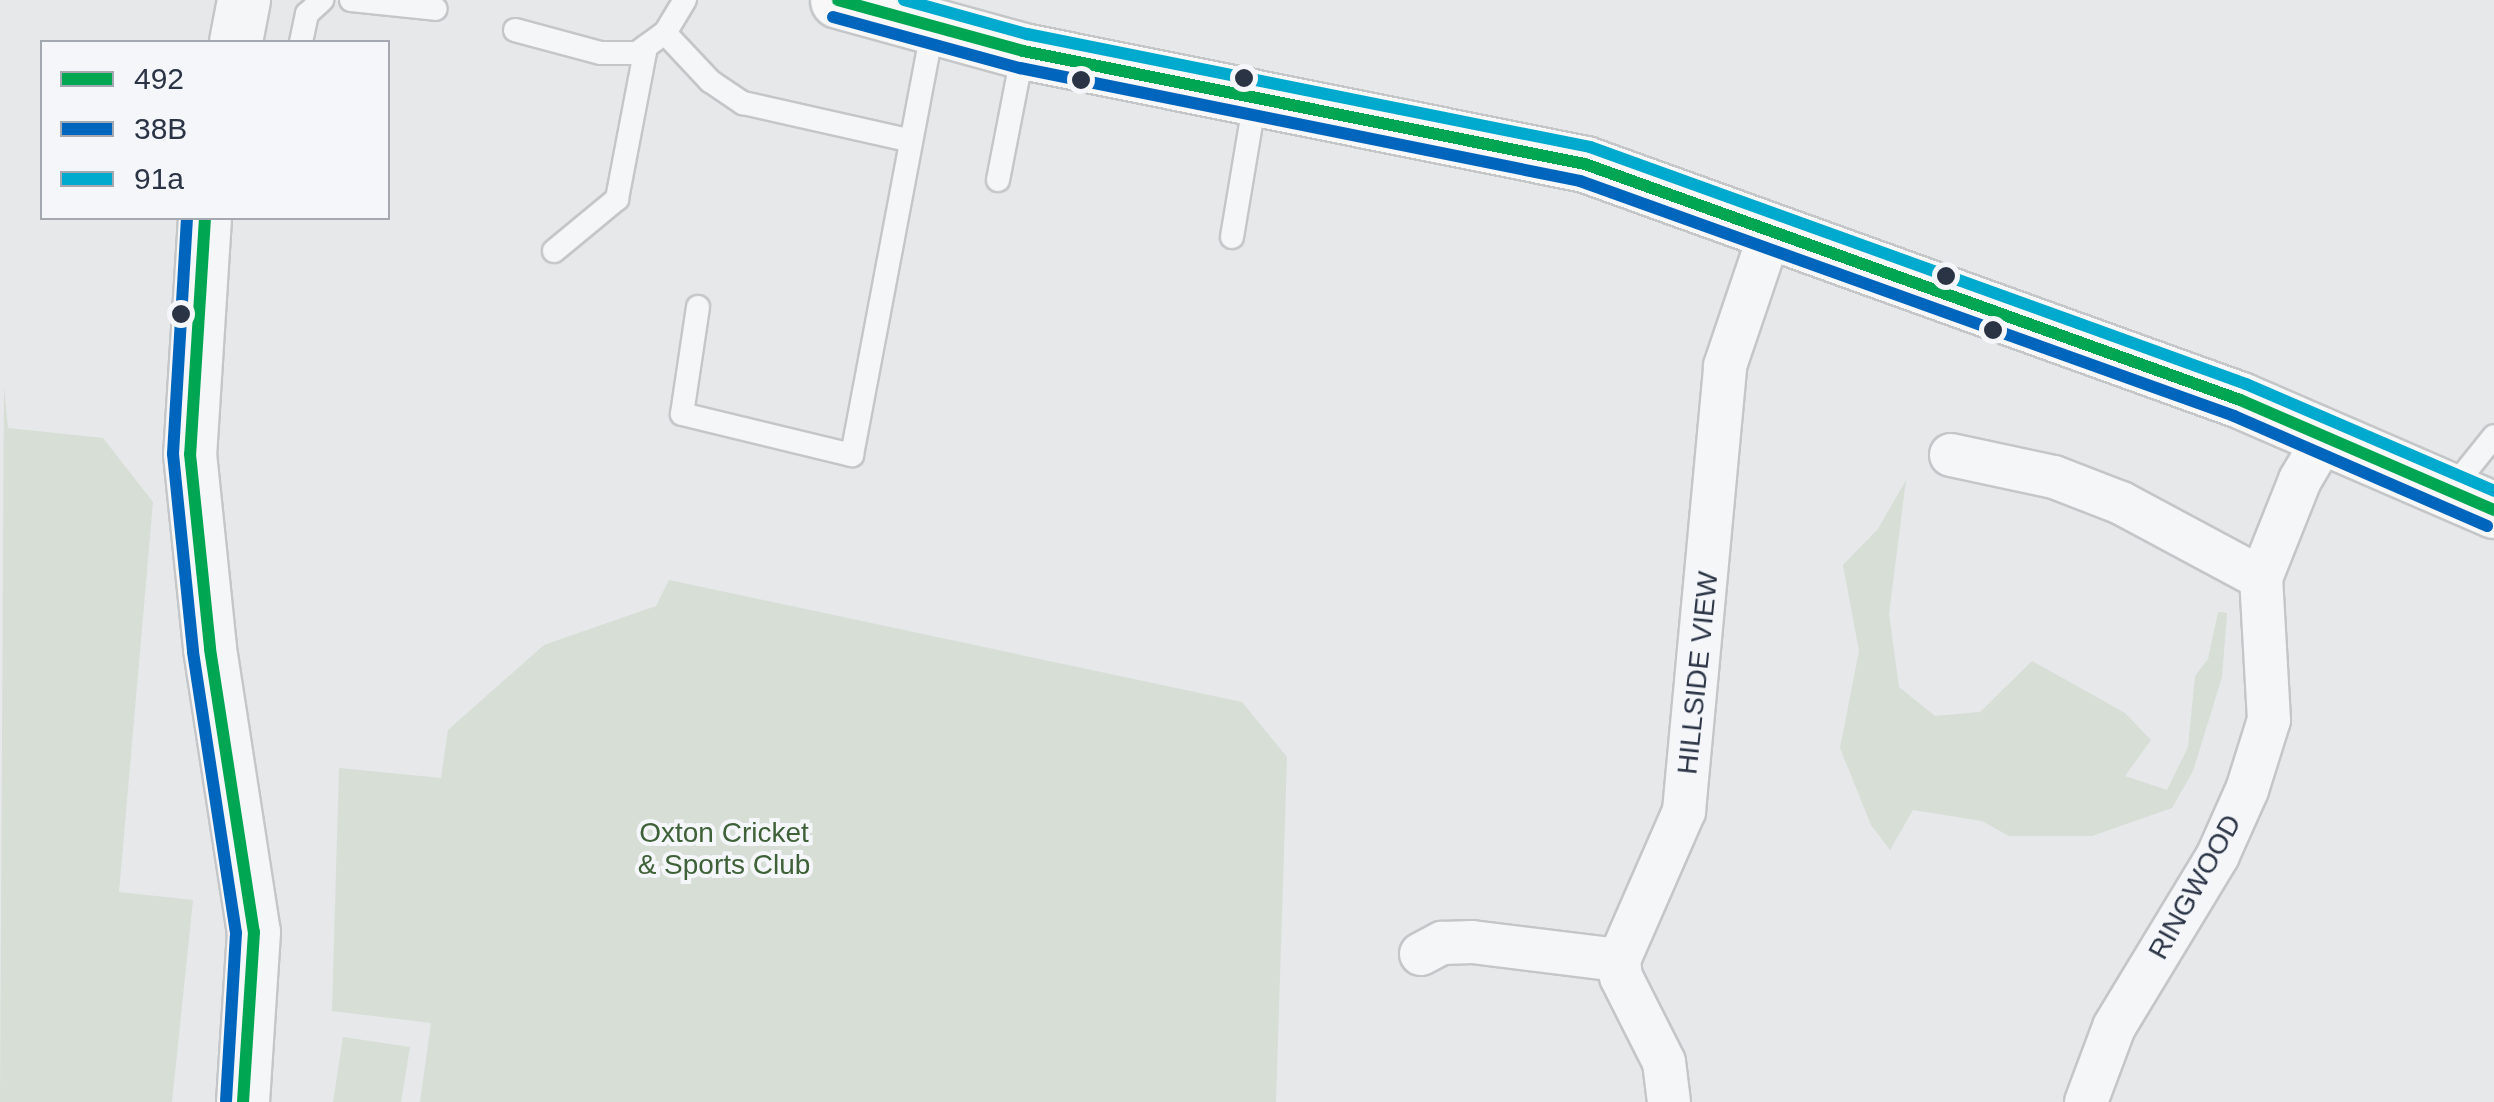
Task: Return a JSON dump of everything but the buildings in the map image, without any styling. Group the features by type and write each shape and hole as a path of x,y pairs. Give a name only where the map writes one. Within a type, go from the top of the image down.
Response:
{"main road":[{"path":"838,0 1024,51 1585,164 1772,227 2326,436 2472,501"}],"street":[{"path":"236,40 244,0"},
{"path":"205,220 190,454 210,649 254,932 243,1102"},
{"name":"HILLSIDE VIEW","path":"1619,960 1684,811 1725,366 1772,227"},
{"name":"RINGWOOD","path":"2086,1102 2114,1027 2218,855 2247,790 2269,720 2261,578 2300,480 2326,436"},
{"path":"1950,456 2054,477 2121,503 2261,578"},
{"path":"1421,954 1442,944 1472,942 1619,960 1620,977 1664,1062 1669,1102"}],"lane":[{"path":"301,40 307,14 322,0"},
{"path":"351,0 436,9"},
{"path":"515,30 602,52 646,48 665,32 685,0"},
{"path":"698,306 682,414 852,454 908,169 907,140 933,26"},
{"path":"665,32 710,82 743,103 907,140"},
{"path":"554,251 617,199 646,48"},
{"path":"998,180 1024,51"},
{"path":"1232,237 1255,98"},
{"path":"2472,501 2494,436"}],"green space":[{"path":"4,386 8,428 103,438 153,502 119,892 193,900 172,1102 0,1102"},
{"path":"1906,480 1889,614 1899,687 1935,716 1980,712 2032,661 2125,713 2151,740 2125,776 2167,790 2188,747 2195,676 2208,659 2218,612 2227,613 2222,677 2193,771 2172,808 2092,836 2009,836 1982,821 1913,810 1890,850 1871,825 1840,748 1859,651 1843,565 1878,529"},
{"name":"Oxton Cricket & Sports Club","path":"669,580 1242,702 1287,757 1276,1102 420,1102 431,1023 332,1011 339,768 441,778 448,730 544,645 656,606"},
{"path":"343,1037 410,1047 401,1102 333,1102"}],"transit line":[{"name":"492","path":"838,0 1023,51 1585,164 2240,400 2494,510"},
{"name":"91a","path":"904,0 1027,34 1590,147 2246,384 2494,491"},
{"name":"38B","path":"833,17 1020,68 1580,181 2234,416 2487,526"},
{"name":"38B","path":"187,220 173,454 193,652 236,933 226,1101"},
{"name":"492","path":"205,220 190,454 210,649 254,932 243,1102"}]}
